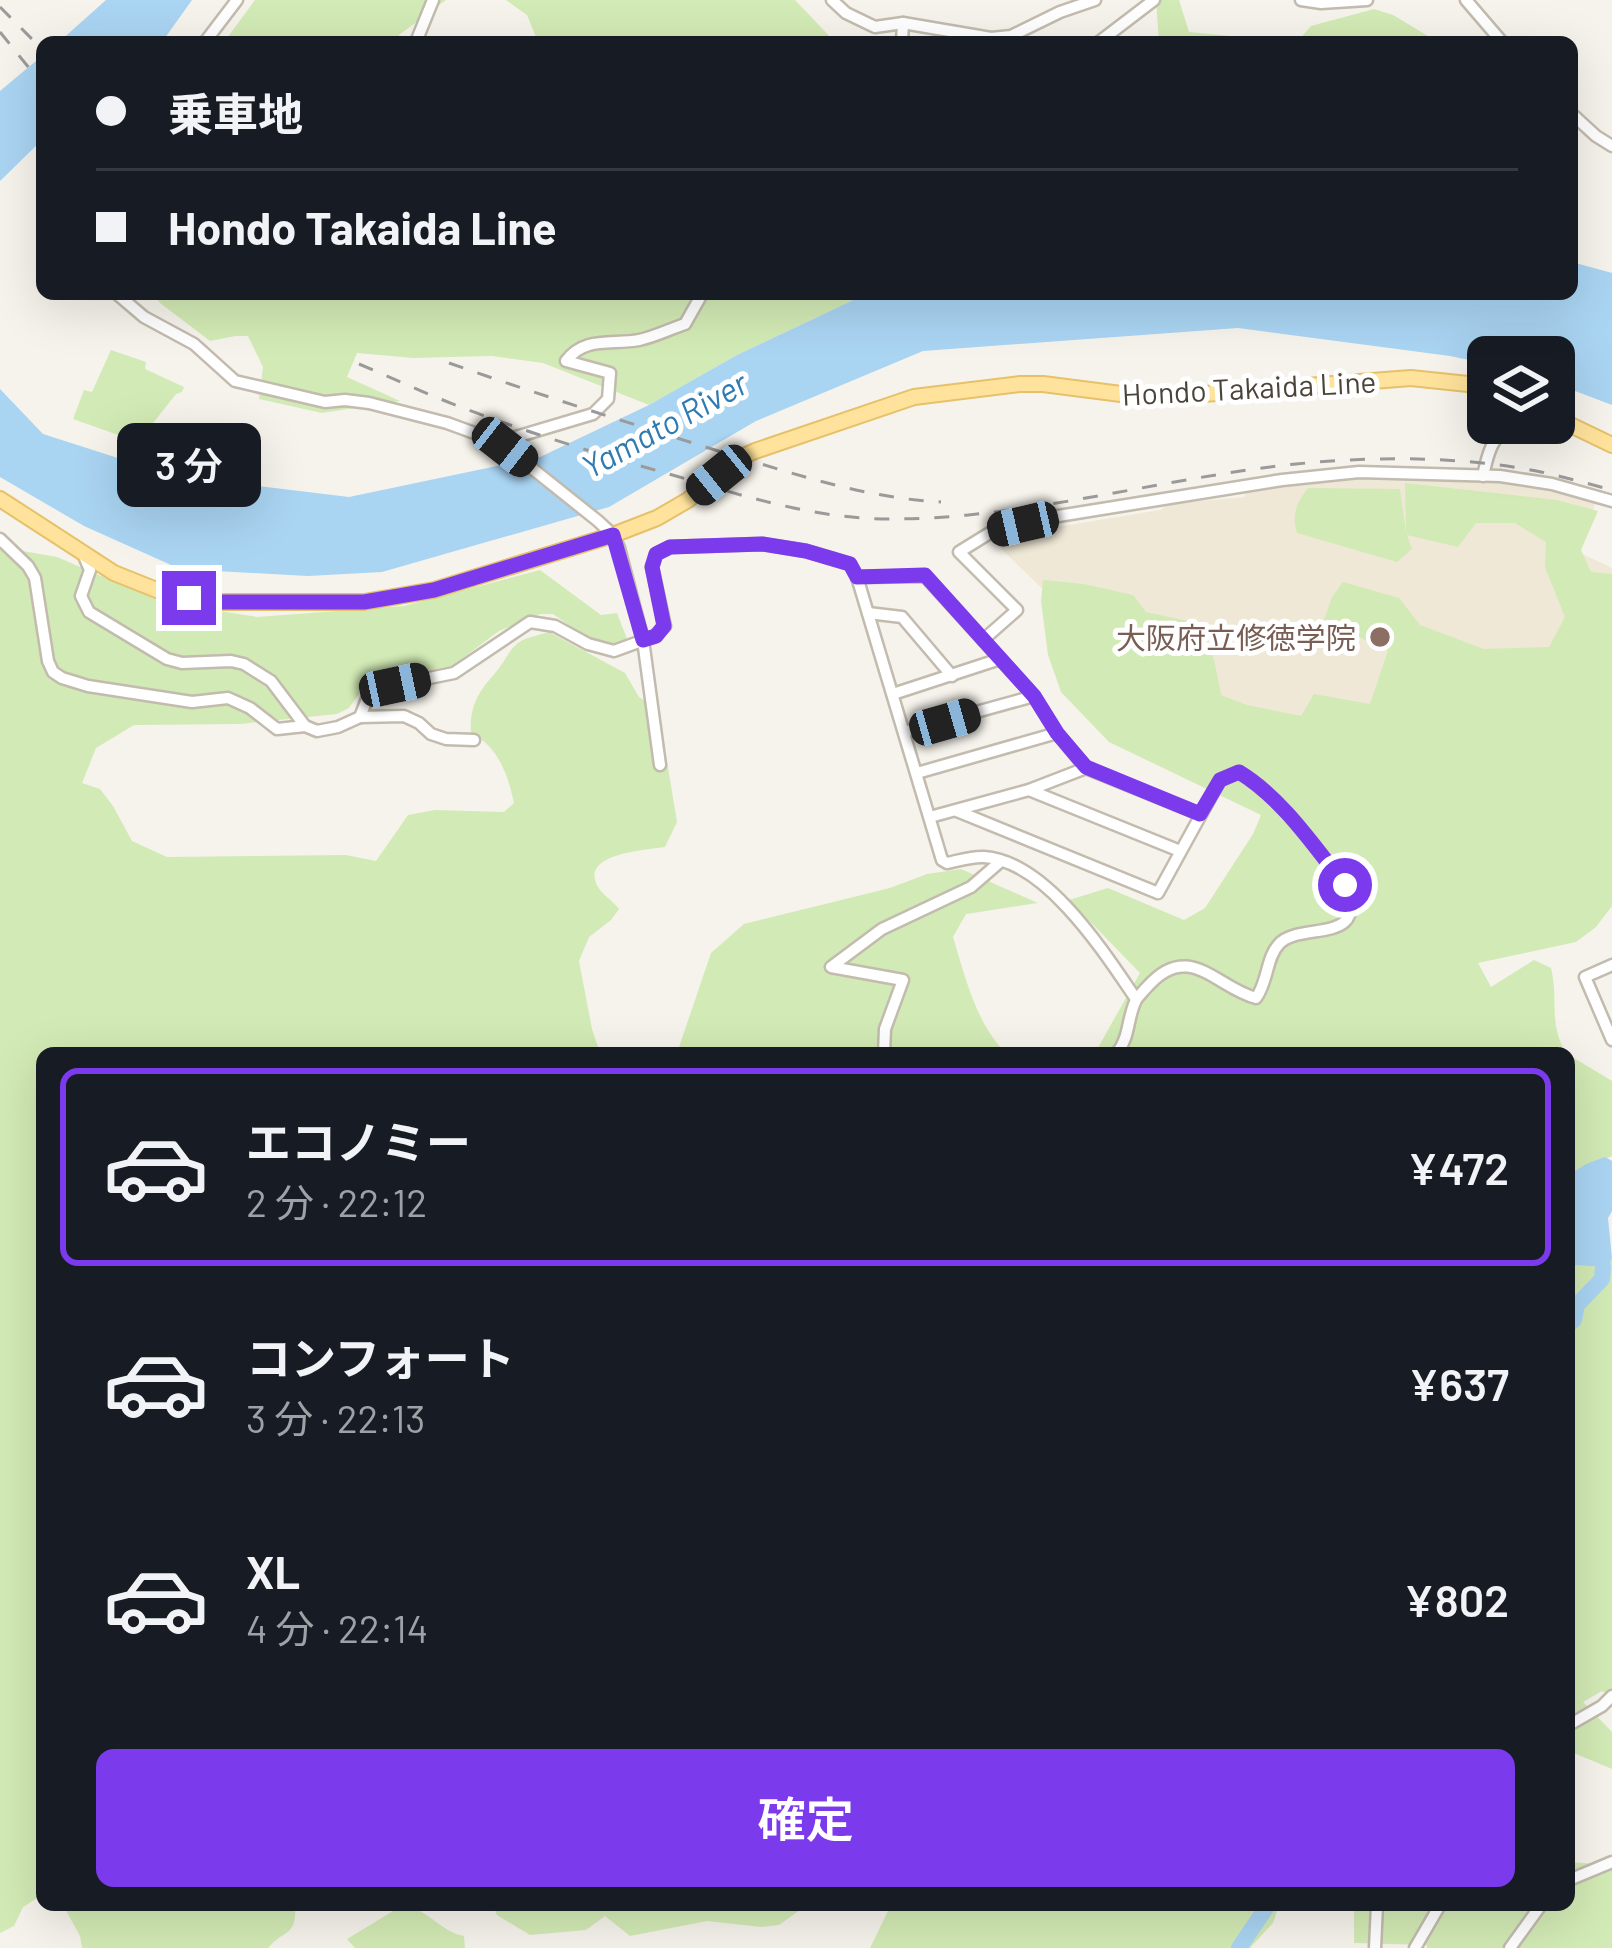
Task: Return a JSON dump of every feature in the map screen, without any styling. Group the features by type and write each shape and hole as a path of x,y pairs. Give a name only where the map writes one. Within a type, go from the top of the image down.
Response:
{"main road":[{"name":"Hondo Takaida Line","path":"0,499 114,574 164,593 213,602 364,602 434,590 613,535 688,500 733,461 914,397 1020,384 1153,398 1411,379 1467,384"},
{"path":"1575,428 1612,446"}],"street":[{"path":"210,36 237,0"},
{"path":"418,36 433,0"},
{"path":"832,0 875,27 903,23 980,36"},
{"path":"1011,36 1095,0"},
{"path":"1107,36 1154,0"},
{"path":"1301,0 1366,0"},
{"path":"1466,0 1497,36"},
{"path":"902,36 903,23"},
{"path":"929,36 933,27"},
{"path":"1578,120 1612,146"},
{"path":"124,300 144,317 194,344 235,381 296,397 369,404 447,423 502,445 598,520 613,535 643,640 660,765"},
{"path":"502,445 593,414 608,399 610,373 566,362 571,354 593,343 640,340 686,324 699,300"},
{"path":"1483,476 1493,444"},
{"path":"983,640 1017,610 959,552 993,531 1075,514 1359,472 1499,476 1612,500"},
{"path":"0,539 34,578 48,662 62,678 192,702 228,698 250,708 277,730 304,726 317,730 359,718 404,716 431,734 474,740"},
{"path":"359,718 369,694 454,673 530,622 555,626 588,644 614,651 656,636 664,626 652,567 656,554 670,547 762,544 850,564 942,860 982,856 1027,872 1061,898 1136,999"},
{"path":"85,556 90,569 81,596 89,612 167,659 244,664 271,681 304,726"},
{"path":"857,577 925,575 1034,696 1086,767 1200,814"},
{"path":"868,613 902,617 952,676"},
{"path":"893,694 1000,659"},
{"path":"904,732 1034,696"},
{"path":"916,773 1057,733"},
{"path":"930,818 1029,790 1086,767"},
{"path":"957,811 1158,893 1220,780 1239,772 1310,840 1345,885 1351,897 1342,925 1279,943 1256,998 1208,972 1174,968 1158,974 1136,999 1122,1047"},
{"path":"1029,790 1180,851"},
{"path":"884,1047 885,1029 903,980 831,968 882,929 970,887 1001,861"},
{"path":"1612,965 1585,977 1612,1040"},
{"path":"1575,1721 1612,1696"},
{"path":"1575,1877 1612,1862"},
{"path":"1375,1948 1377,1911"},
{"path":"1415,1948 1436,1911"},
{"path":"1510,1948 1536,1911"}],"shaded area":[{"name":"大阪府立修徳学院","path":"1349,477 1490,482 1584,496 1596,502 1576,551 1612,568 1612,669 1484,767 1220,705 1057,603 990,538 1160,510 1169,504 1244,497 1248,487"}],"green space":[{"path":"255,0 446,0 399,36 228,36"},
{"path":"506,0 795,0 829,36 536,36 527,15"},
{"path":"1156,0 1179,0 1189,32 1231,36 1159,36"},
{"path":"1374,9 1428,36 1302,36 1311,26"},
{"path":"158,300 853,300 737,355 649,405 543,363 492,356 413,358 357,353 347,377 400,401 322,413 259,399 263,367 248,336 210,341"},
{"path":"111,350 146,362 145,369 184,387 138,442 73,419 84,390 92,392"},
{"path":"1405,483 1557,500 1598,511 1581,550 1591,572 1612,574 1612,906 1576,942 1478,963 1491,987 1534,960 1551,968 1555,1022 1563,1047 1098,1047 1140,973 1069,900 1108,888 1184,920 1205,908 1261,815 1109,742 1061,692 1048,655 1043,580 1133,595 1146,612 1192,622 1214,659 1221,695 1301,716 1314,694 1370,704 1388,651 1324,620 1343,582 1399,598 1420,625 1484,649 1549,647 1565,617 1545,567 1546,542 1515,523 1476,523 1458,547 1407,535 1412,549 1397,562 1297,533 1296,509 1308,488 1400,489 1406,533"},
{"path":"0,547 57,557 162,602 257,617 404,606 540,570 601,615 617,613 627,639 616,645 587,638 553,614 540,614 499,631 452,666 369,680 349,708 337,714 240,724 134,725 96,748 82,783 100,789 132,841 167,857 346,855 376,861 408,815 435,810 504,812 514,803 495,753 471,733 474,707 513,647 549,632 625,673 639,697 651,705 660,719 677,822 665,847 618,855 598,867 594,876 600,890 619,909 589,937 579,961 598,1047 36,1047 36,1899 23,1907 14,1926 0,1933"},
{"path":"961,869 1038,903 966,914 953,937 979,1014 1001,1047 679,1047 711,953 744,924 890,888 927,874"},
{"path":"1575,1059 1612,1081 1612,1156 1575,1172"},
{"path":"1612,1257 1612,1697 1602,1691 1583,1702 1612,1732 1612,1769 1575,1754 1575,1264 1606,1268"},
{"path":"1575,1862 1612,1865 1612,1948 1354,1943 1354,1911 1575,1911"},
{"path":"66,1911 295,1911 292,1927 268,1948 82,1948"},
{"path":"393,1911 420,1911 464,1936 465,1948 355,1948 347,1939"},
{"path":"495,1911 799,1911 779,1925 707,1921 630,1936 605,1916 586,1930 530,1935"},
{"path":"888,1911 1277,1911 1273,1923 1250,1948 870,1948"}],"water":[{"path":"106,0 192,0 166,36 66,36"},
{"path":"36,61 36,146 0,181 0,91"},
{"name":"Yamato River","path":"1578,264 1612,273 1612,405 1575,391 1575,336 1467,336 1467,360 1238,328 923,351 756,421 609,507 382,572 308,576 180,569 84,526 0,477 0,389 43,434 174,476 349,497 540,457 649,405 737,355 853,300 1578,300"},
{"path":"1605,1157 1612,1161 1608,1218 1612,1258 1602,1279 1602,1267 1575,1265 1575,1171"}],"waterway":[{"path":"1575,1315 1577,1305 1602,1279 1603,1267"},
{"path":"1239,1948 1264,1911"}],"railway":[{"path":"0,7 36,43"},
{"path":"0,32 36,77"},
{"path":"449,363 798,475 855,490 941,502"},
{"path":"359,364 469,410 580,448 755,499 863,518 992,512 1245,470 1357,460 1481,463 1612,490"}],"place":[{"name":"大阪府立修徳学院","path":"1380,637"}],"route":[{"path":"189,598 364,602 434,590 613,535 643,640 656,636 664,626 652,567 656,554 670,547 762,544 850,564 857,577 925,575 1034,696 1086,767 1200,814 1220,780 1239,772 1279,806 1345,885"}]}
